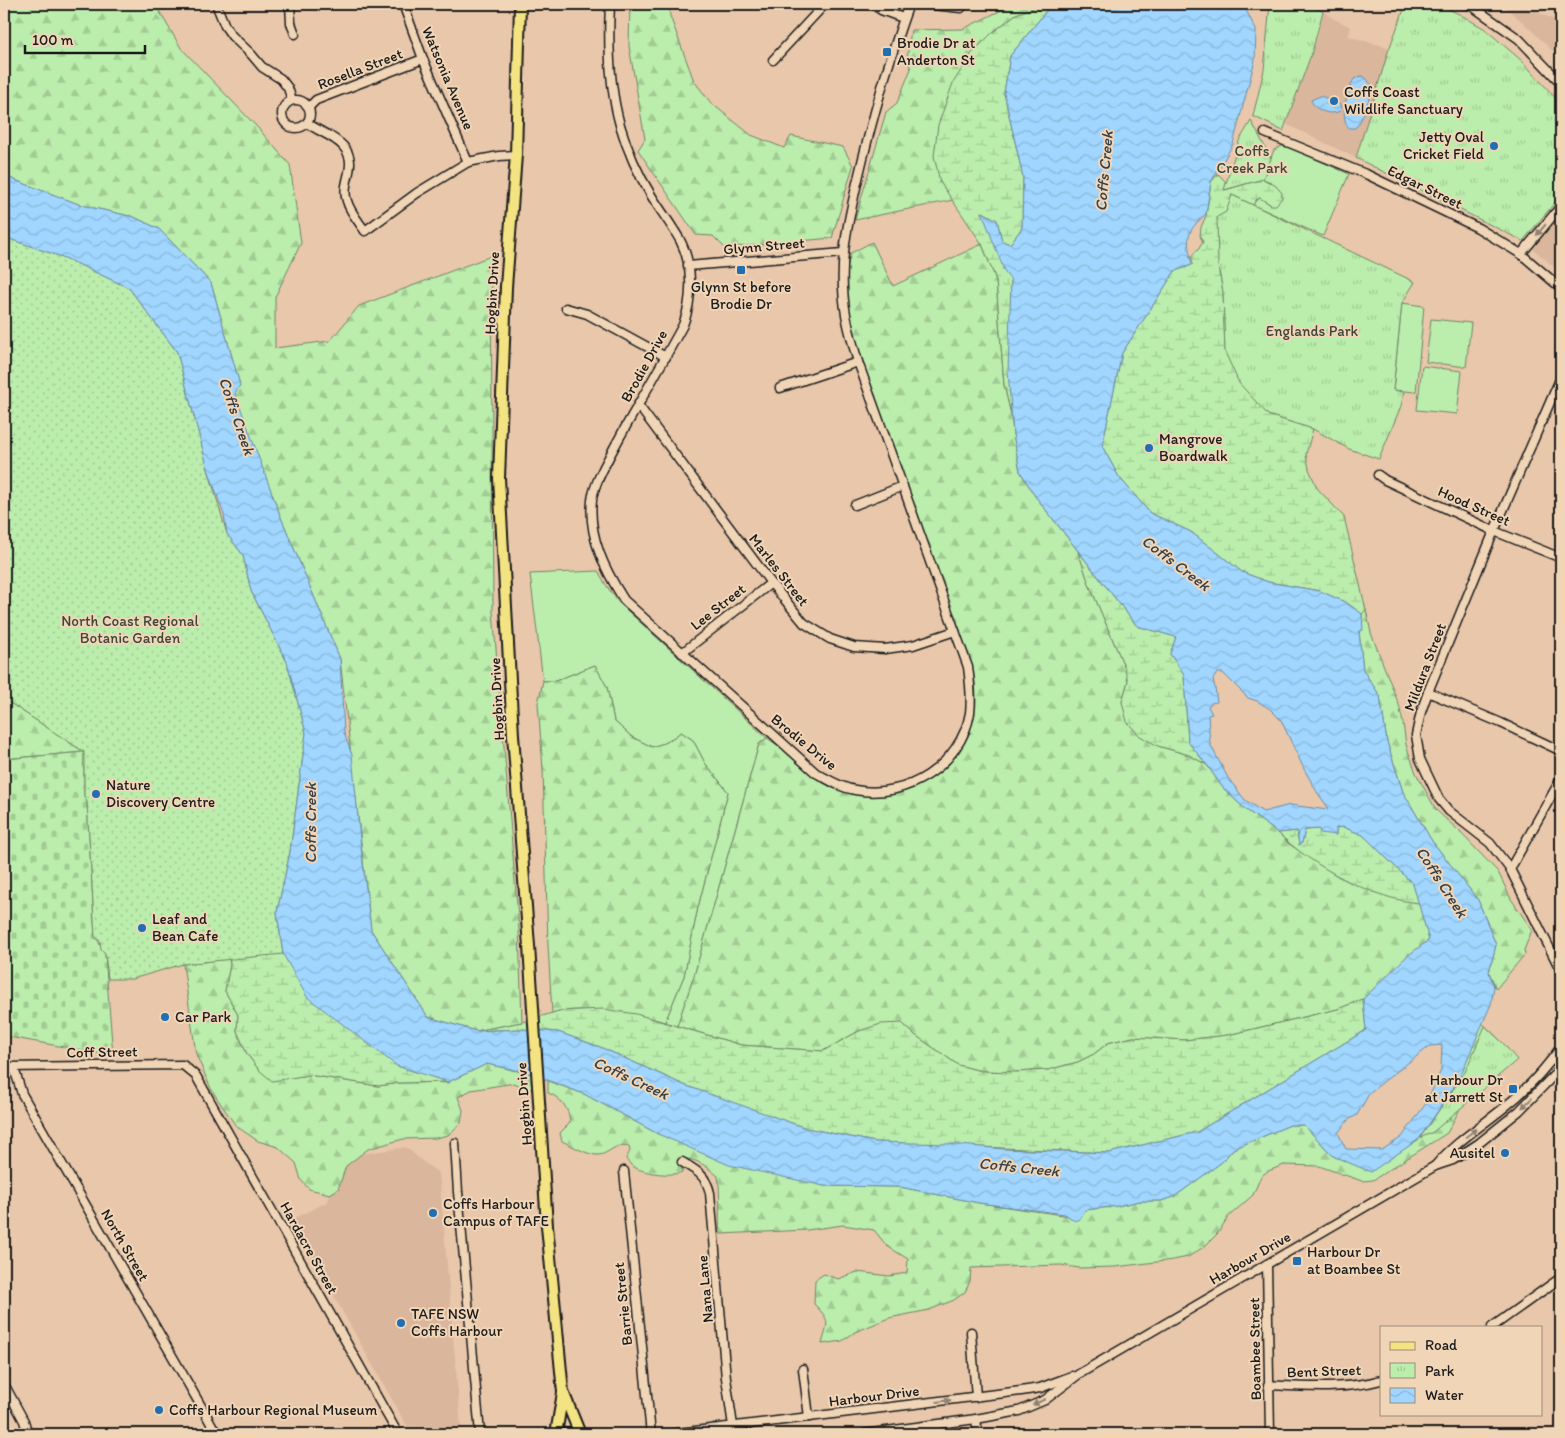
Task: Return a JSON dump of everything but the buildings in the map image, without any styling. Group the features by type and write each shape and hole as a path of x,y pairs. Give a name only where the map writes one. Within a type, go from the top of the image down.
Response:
{"main road":[{"name":"Hogbin Drive","path":"520,4 516,155 506,287 500,478 513,734 530,946 538,1104 563,1392 556,1434"},
{"name":"Hogbin Drive","path":"563,1392 580,1434"},
{"path":"566,1434 574,1434"}],"street":[{"path":"216,4 232,36 262,67 281,79 288,88 292,100"},
{"path":"290,4 291,23 294,34"},
{"name":"Watsonia Avenue","path":"403,4 423,59 468,162"},
{"name":"Brodie Drive","path":"610,4 611,82 620,126 646,186 680,240 688,266 690,293 686,316 666,357 604,465 592,500 593,531 600,556 624,600 816,773 842,787 856,790 880,791 897,789 920,781 943,764 960,742 970,714 971,690 968,667 858,362 844,305 843,253 867,139 908,4"},
{"path":"773,60 825,4"},
{"path":"872,4 881,10 903,18"},
{"path":"923,4 961,8"},
{"path":"992,4 1001,4"},
{"path":"1469,4 1519,39 1561,83"},
{"name":"Rosella Street","path":"309,107 316,100 423,59"},
{"path":"292,100 302,101 309,107 310,115 307,122 296,128 285,123 282,112 286,104 292,100"},
{"path":"307,122 337,141 348,153 351,162 346,188 347,201 365,231 417,194 468,162 516,155"},
{"name":"Edgar Street","path":"1265,133 1368,175 1478,228 1521,254 1561,288"},
{"path":"1521,254 1561,206"},
{"name":"Glynn Street","path":"688,266 843,253"},
{"path":"566,308 587,314 666,357"},
{"path":"780,388 858,362"},
{"name":"Mildura Street","path":"1561,377 1494,531 1428,692 1416,735 1420,759 1439,799 1449,812 1490,843 1510,869 1561,971"},
{"name":"Marles Street","path":"638,405 771,583 804,623 830,639 854,647 885,649 904,646 955,631"},
{"name":"Hood Street","path":"1378,475 1494,531 1561,558"},
{"path":"855,505 903,486"},
{"name":"Lee Street","path":"682,653 771,583"},
{"path":"1428,692 1561,751"},
{"path":"1510,869 1561,779"},
{"name":"Harbour Drive","path":"1435,1166 1447,1151 1508,1105 1561,1047"},
{"name":"Coff Street","path":"4,1067 183,1065 196,1076"},
{"name":"North Street","path":"14,1068 22,1094 217,1434"},
{"name":"Harbour Drive","path":"864,1434 976,1419 1019,1411 1045,1400 1079,1374 1435,1166 1453,1160 1478,1144 1519,1111 1561,1068"},
{"name":"Hardacre Street","path":"196,1076 398,1434"},
{"path":"455,1143 480,1434"},
{"name":"Nana Lane","path":"682,1162 697,1171 707,1181 710,1193 726,1378 733,1426"},
{"name":"Barrie Street","path":"624,1171 651,1434"},
{"name":"Boambee Street","path":"1266,1264 1270,1434"},
{"path":"1493,1326 1560,1279"},
{"path":"971,1332 976,1397"},
{"path":"803,1369 809,1417"},
{"name":"Harbour Drive","path":"670,1434 1040,1388 1079,1374"},
{"name":"Bent Street","path":"1268,1385 1304,1387 1366,1384 1380,1380"},
{"path":"4,1384 24,1421 28,1434"},
{"path":"976,1419 978,1434"}],"shaded area":[{"path":"1501,4 1520,4 1561,23 1561,59 1523,22"},
{"name":"Coffs Coast Wildlife Sanctuary","path":"1323,11 1332,18 1351,27 1348,36 1390,48 1356,158 1286,124 1319,32"},
{"path":"1561,211 1561,273 1531,247"},
{"name":"TAFE NSW Coffs Harbour","path":"406,1147 439,1173 461,1428 407,1426 291,1220 327,1202 351,1156"}],"green space":[{"path":"4,4 155,4 181,48 257,127 290,165 301,243 275,297 275,348 330,341 359,306 491,256 493,612 519,930 522,1022 476,1031 428,1017 371,930 340,659 280,515 234,393 240,385 211,283 159,229 134,217 81,205 4,176"},
{"path":"630,4 669,4 670,16 694,81 711,103 751,135 784,148 791,136 843,147 853,166 832,238 725,248 713,236 696,235 638,150 645,139 629,46"},
{"path":"1014,4 1046,4 1016,14 992,33 972,53 940,182 953,200 855,220 886,112 897,103 911,69 907,59 911,30 963,29"},
{"path":"1052,4 1010,56 1004,93 1023,177 1022,228 1010,244 1002,241 997,220 983,212 1011,280 1011,414 1004,385 996,280 982,244 940,182 934,156 938,125 953,83 972,53 992,33 1016,14 1041,5"},
{"name":"Coffs Creek Park","path":"1270,4 1303,4 1323,11 1312,52 1283,131 1253,116 1264,70"},
{"path":"1406,4 1438,4 1485,29 1522,61 1561,104 1561,195 1523,241 1356,158 1388,52"},
{"name":"Coffs Creek Park","path":"1251,121 1271,158 1263,179 1224,190 1239,141"},
{"path":"1282,146 1291,148 1349,174 1323,236 1253,205 1260,198 1271,205 1271,182 1263,179 1274,150"},
{"path":"1218,174 1226,182 1225,190 1263,179 1276,186 1282,193 1282,198 1276,205 1271,205 1260,198 1253,205 1232,195 1218,265 1223,292 1225,352 1268,415 1313,429 1306,454 1309,469 1317,488 1344,517 1366,610 1362,614 1347,603 1320,591 1268,582 1242,572 1191,532 1150,513 1119,477 1102,446 1122,353 1175,271 1192,265 1192,255 1203,242 1200,236 1201,227 1206,216 1211,182"},
{"name":"Englands Park","path":"1232,195 1415,282 1402,303 1393,390 1404,392 1401,406 1379,459 1349,449 1313,429 1268,415 1239,383 1225,352 1223,292 1218,265 1217,217 1226,212"},
{"name":"North Coast Regional Botanic Garden","path":"4,237 65,258 129,288 177,352 227,534 243,555 251,591 287,662 306,733 290,852 277,912 283,954 183,964 132,979 108,979 105,954 101,950 100,941 95,937 87,802 84,796 84,752 4,699"},
{"path":"872,242 893,286 982,244 996,280 1004,385 1011,414 1020,471 1035,496 1078,551 1089,584 1124,666 1128,681 1122,702 1158,746 1189,755 1207,765 1223,788 1245,809 1278,833 1289,844 1339,877 1419,903 1429,940 1407,957 1363,999 1338,1009 1228,1035 1185,1040 1133,1037 1108,1043 1094,1054 1078,1062 1048,1070 1017,1072 981,1071 958,1065 915,1035 902,1023 859,1031 823,1051 741,1045 677,1026 694,976 759,744 767,738 832,782 880,791 920,781 960,742 970,714 968,667 858,362 842,287 851,253"},
{"path":"1402,303 1424,306 1416,392 1393,390"},
{"path":"1431,319 1471,323 1466,367 1426,362"},
{"path":"1422,366 1462,371 1457,414 1417,410"},
{"path":"1078,551 1137,626 1176,637 1170,654 1184,675 1188,742 1207,765 1189,755 1158,746 1140,736 1127,722 1122,702 1128,681 1124,666 1089,584"},
{"path":"598,571 618,602 767,738 759,744 694,976 677,1026 665,1022 684,976 698,907 728,792 705,763 693,740 681,732 667,742 652,747 632,737 614,721 607,687 595,665 555,681 543,681 530,574"},
{"path":"1366,610 1371,633 1399,705 1406,745 1416,773 1436,810 1498,872 1511,899 1532,930 1524,950 1525,954 1496,989 1489,972 1496,945 1478,900 1432,841 1403,792 1387,742 1380,696 1363,670 1359,632 1362,630 1362,614"},
{"path":"595,665 607,687 614,721 632,737 652,747 667,742 681,732 693,740 705,763 728,792 698,907 684,976 665,1022 638,1015 600,1010 573,1010 552,1013 543,769 538,703 543,681 555,681"},
{"path":"4,699 84,752 4,759"},
{"path":"84,752 84,796 87,802 95,937 105,954 113,1056 4,1036 4,759"},
{"path":"302,762 298,782 397,1066 448,1082 400,1083 378,1086 309,1075 272,1081 259,1070 247,1054 237,1031 238,1015 225,991 230,965 227,925"},
{"path":"1343,827 1363,835 1413,884 1419,903 1382,895 1344,879 1325,869 1278,833 1297,831 1299,845 1302,843 1305,830 1319,829 1336,835 1336,828"},
{"path":"229,959 230,965 225,991 238,1015 237,1031 247,1054 259,1070 298,1077 309,1075 378,1086 400,1083 448,1082 487,1064 531,1074 532,1090 514,1083 471,1090 458,1097 463,1110 461,1123 448,1135 436,1138 403,1139 368,1149 346,1166 338,1189 330,1194 309,1189 301,1180 296,1163 278,1147 258,1141 236,1126 212,1091 196,1054 183,964"},
{"path":"1363,999 1366,1030 1197,1132 1109,1153 875,1142 806,1128 736,1104 684,1085 600,1047 558,1032 521,1029 476,1031 522,1022 559,1011 603,1009 636,1014 741,1045 823,1051 859,1031 881,1024 902,1023 915,1035 958,1065 981,1071 1017,1072 1048,1070 1078,1062 1094,1054 1108,1043 1133,1037 1185,1040 1228,1035 1338,1009"},
{"path":"1482,1023 1503,1043 1489,1058 1477,1077 1447,1133 1373,1180 1362,1181 1319,1166 1284,1165 1261,1176 1253,1195 1228,1217 1218,1233 1205,1246 1188,1257 1115,1267 1079,1268 1061,1265 971,1268 970,1281 965,1292 954,1300 929,1310 889,1318 855,1332 842,1341 822,1344 827,1322 826,1318 814,1304 815,1280 824,1274 838,1279 857,1272 889,1276 907,1273 908,1259 887,1246 874,1230 843,1225 807,1230 720,1234 718,1176 706,1166 683,1159 682,1172 663,1174 648,1172 631,1165 626,1159 630,1151 629,1146 624,1145 603,1154 590,1154 562,1141 560,1133 570,1123 570,1118 561,1101 548,1093 548,1081 584,1094 658,1134 824,1186 900,1187 979,1203 1081,1216 1085,1210 1139,1201 1161,1201 1174,1197 1222,1162 1233,1149 1290,1125 1304,1125 1333,1156 1371,1171 1419,1139 1458,1081"},
{"path":"1485,1026 1517,1060 1433,1132 1420,1138 1465,1072"}],"water":[{"name":"Coffs Creek","path":"1052,4 1243,4 1256,30 1255,60 1233,144 1211,182 1206,214 1194,226 1189,237 1188,242 1192,265 1175,271 1122,353 1102,446 1119,477 1150,513 1191,532 1242,572 1268,582 1320,591 1347,603 1362,614 1363,630 1359,632 1363,670 1380,696 1387,742 1403,792 1432,841 1478,900 1496,945 1489,972 1494,987 1491,1004 1458,1081 1419,1139 1371,1172 1333,1156 1304,1125 1290,1125 1233,1149 1222,1162 1174,1197 1161,1201 1139,1201 1085,1210 1080,1219 1075,1221 1065,1214 979,1203 900,1187 824,1186 729,1165 658,1134 584,1094 528,1073 487,1064 448,1082 397,1066 307,997 283,954 277,912 290,852 306,733 287,662 251,591 243,555 227,534 224,515 208,469 177,352 129,288 65,258 4,237 4,176 81,205 134,217 159,229 211,283 240,385 235,393 280,515 340,659 344,733 352,755 371,930 428,1017 476,1031 521,1029 558,1032 600,1047 684,1085 806,1128 875,1142 1109,1153 1197,1132 1366,1030 1363,999 1407,956 1429,940 1413,884 1363,835 1343,827 1336,828 1336,835 1320,833 1319,829 1305,830 1302,843 1299,845 1297,831 1278,833 1245,809 1223,788 1188,742 1184,675 1170,654 1176,637 1137,626 1035,496 1020,471 1013,434 1008,372 1011,280 1005,273 982,212 997,220 1002,241 1010,244 1022,228 1023,177 1004,93 1010,56","holes":["1217,673 1223,673 1248,698 1270,709 1281,720 1304,769 1328,810 1290,805 1263,812 1245,800 1228,778 1210,744 1208,715 1212,714 1208,707 1211,703 1217,702 1213,679","1442,1045 1441,1070 1427,1102 1402,1137 1382,1150 1346,1149 1338,1133 1348,1120 1357,1115 1370,1092 1430,1046"]},
{"path":"1361,76 1365,77 1372,86 1371,91 1361,120 1355,128 1349,128 1345,118 1345,104 1354,79"},
{"path":"1320,96 1335,101 1342,106 1340,111 1327,113 1319,110 1311,100"}],"place":[{"name":"Brodie Dr at Anderton St","path":"887,52"},
{"name":"Coffs Coast Wildlife Sanctuary","path":"1334,101"},
{"name":"Jetty Oval Cricket Field","path":"1494,146"},
{"name":"Glynn St before Brodie Dr","path":"741,270"},
{"name":"Mangrove Boardwalk","path":"1149,448"},
{"name":"Nature Discovery Centre","path":"96,794"},
{"name":"Leaf and Bean Cafe","path":"142,928"},
{"name":"Car Park","path":"165,1017"},
{"name":"Harbour Dr at Jarrett St","path":"1513,1089"},
{"name":"Ausitel","path":"1505,1153"},
{"name":"Coffs Harbour Campus of TAFE","path":"433,1213"},
{"name":"Harbour Dr at Boambee St","path":"1297,1261"},
{"name":"TAFE NSW Coffs Harbour","path":"401,1323"},
{"name":"Coffs Harbour Regional Museum","path":"159,1410"}]}
